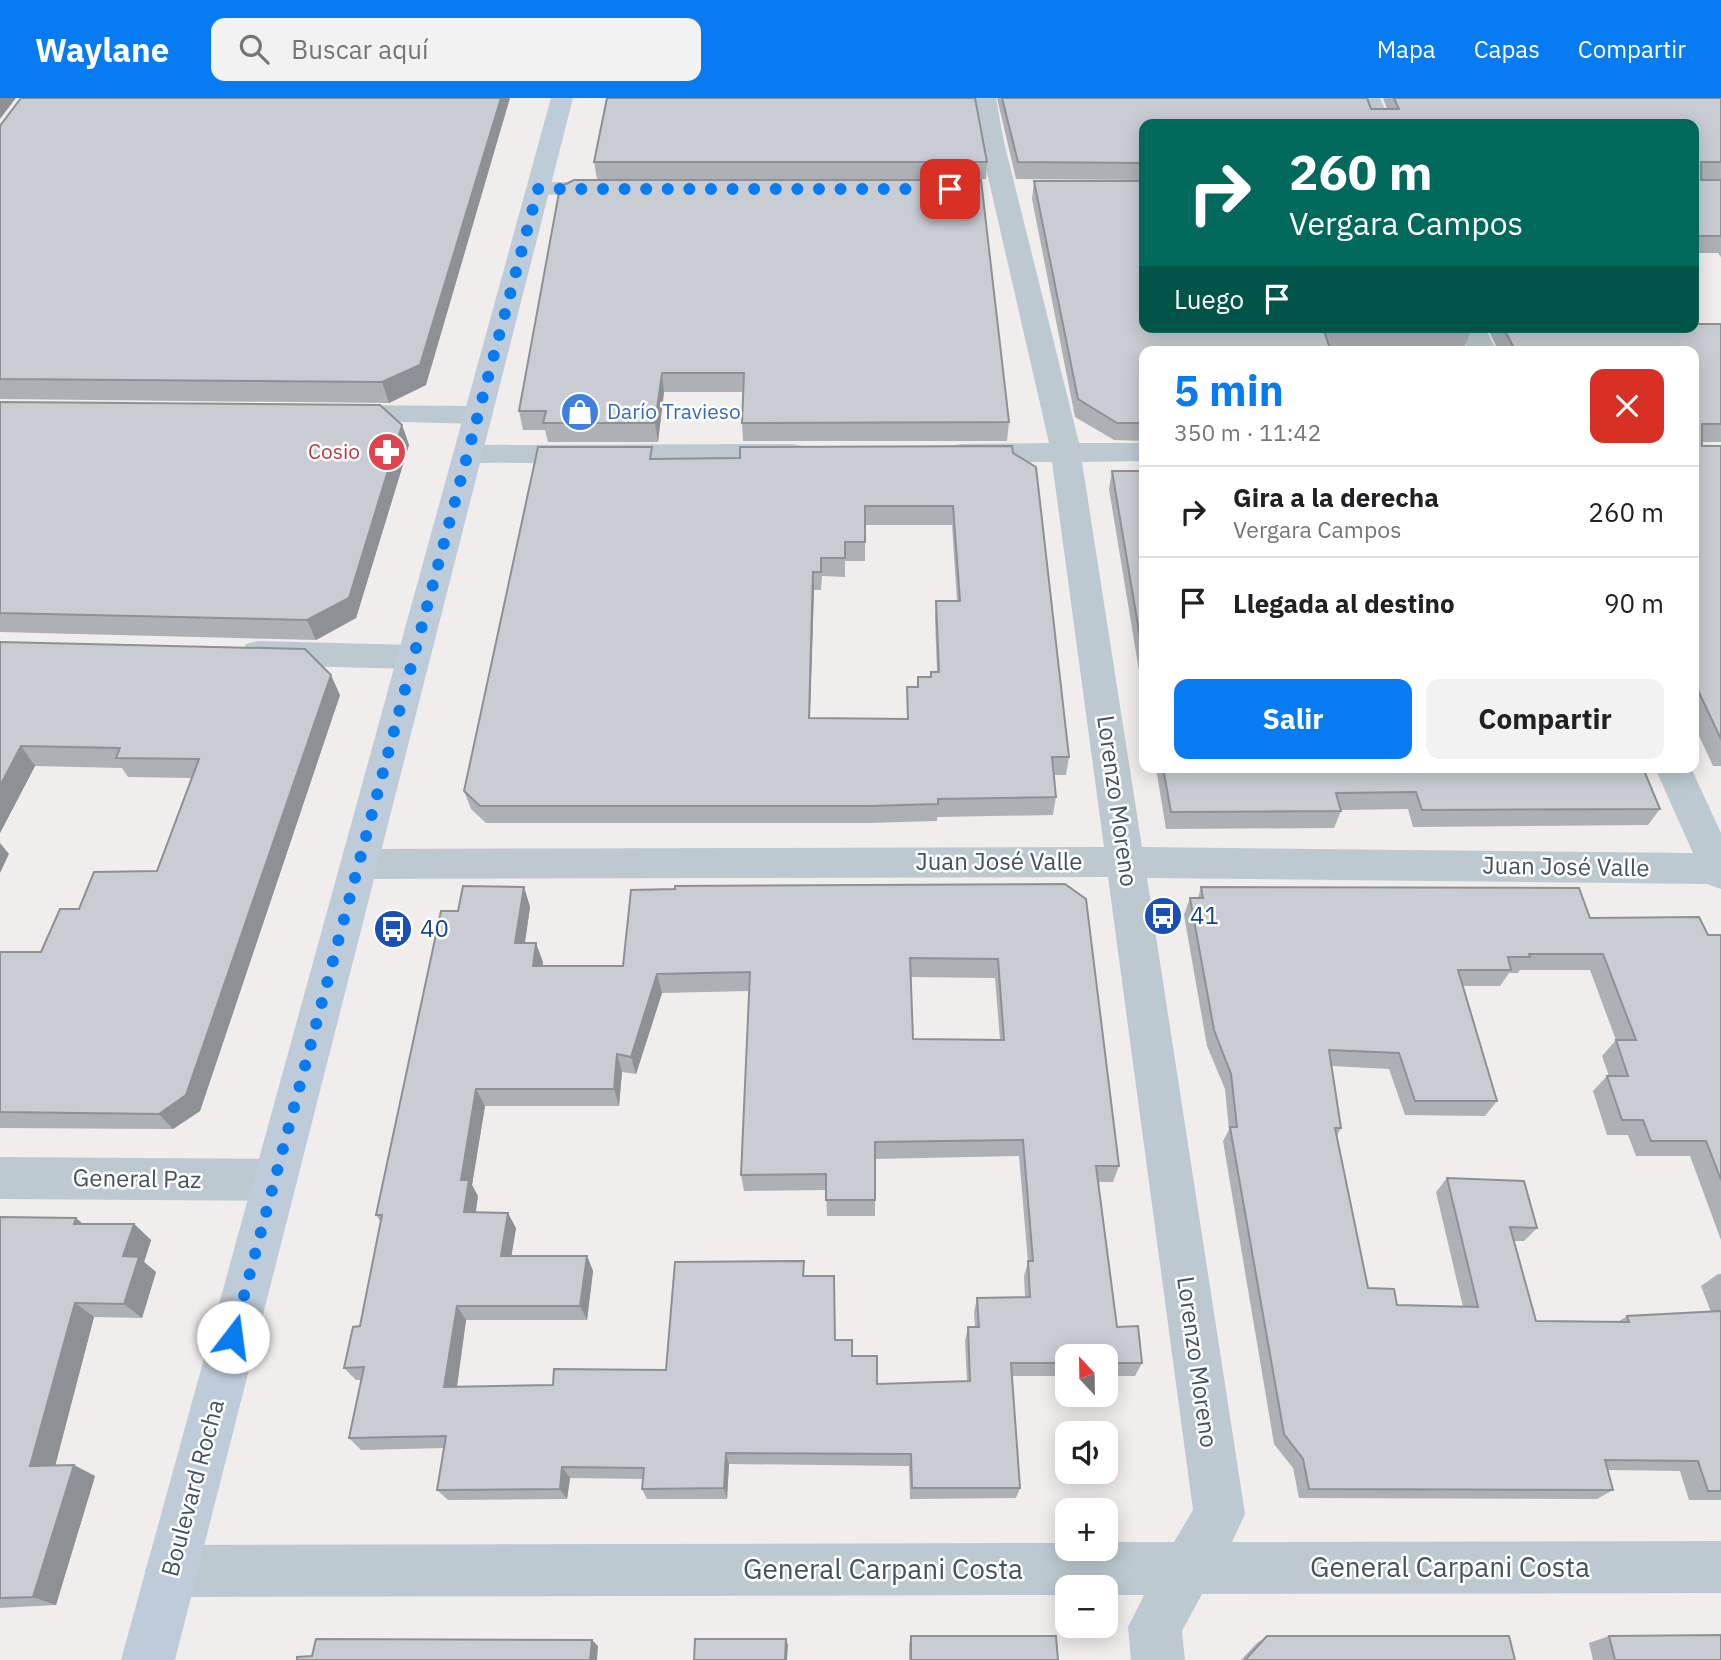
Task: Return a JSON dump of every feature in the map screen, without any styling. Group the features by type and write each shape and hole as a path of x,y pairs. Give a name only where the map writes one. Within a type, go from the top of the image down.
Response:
{"main road":[{"name":"Boulevard Rocha","path":"148,1660 562,98"}],"street":[{"name":"Lorenzo Moreno","path":"985,98 1066,452 1219,1514 1155,1627 1158,1660"},
{"path":"1369,98 1378,119"},
{"path":"538,189 634,189"},
{"path":"977,189 1032,189"},
{"path":"314,414 478,415"},
{"path":"927,453 1139,452"},
{"path":"469,454 816,453"},
{"path":"220,652 413,657"},
{"path":"1675,773 1720,870"},
{"name":"Juan José Valle","path":"361,864 1126,862 1720,870"},
{"name":"General Paz","path":"0,1178 275,1180"},
{"name":"General Carpani Costa","path":"171,1571 1721,1567"}],"building":[{"path":"21,98 501,98 420,365 382,382 0,379 0,126"},
{"path":"607,98 975,98 987,162 594,162"},
{"path":"1002,98 1367,98 1371,109 1399,109 1394,98 1721,98 1721,162 1701,162 1701,180 1721,180 1721,236 1699,236 1699,119 1139,119 1139,163 1018,162"},
{"path":"574,180 981,180 1009,422 742,423 744,373 662,373 655,423 543,423 546,411 519,411 560,187"},
{"path":"1034,181 1139,181 1139,333 1325,333 1329,346 1139,346 1139,423 1117,423 1078,399"},
{"path":"1699,324 1721,324 1721,424 1702,424 1702,446 1721,446 1721,739 1699,693 1699,346 1513,346 1506,333 1699,333"},
{"path":"0,402 380,405 402,425 349,598 307,620 0,613"},
{"path":"1012,446 1013,453 1036,467 1069,757 1052,757 1056,797 938,799 938,804 869,806 480,806 464,791 538,447 652,447 650,459 740,458 740,447","holes":["865,506 953,506 960,601 936,601 939,672 931,672 931,677 918,677 918,687 907,687 908,719 809,718 813,572 821,572 821,558 845,558 845,542 865,542"]},
{"path":"1112,471 1139,471 1139,631"},
{"path":"0,642 305,649 331,675 186,1095 159,1114 0,1112 0,952 41,952 60,909 79,909 94,872 157,871 199,759 116,758 120,748 21,746 0,786"},
{"path":"1164,773 1645,773 1660,809 1422,810 1416,792 1336,793 1341,811 1171,812"},
{"path":"1065,884 1086,899 1119,1166 1096,1166 1117,1327 1138,1326 1142,1363 1118,1363 1118,1344 1055,1344 1055,1363 1011,1363 1020,1488 912,1488 911,1454 726,1453 724,1488 642,1489 644,1468 562,1467 560,1489 437,1490 446,1436 349,1438 364,1367 344,1368 353,1327 360,1326 382,1215 376,1215 441,911 458,911 463,886 524,887 515,943 536,943 533,966 623,966 631,890 675,889 675,886","holes":["910,958 998,959 1004,1040 913,1039","750,972 741,1175 826,1174 826,1200 875,1200 875,1142 1023,1140 1033,1261 1028,1261 1030,1297 977,1298 979,1327 968,1327 970,1381 877,1384 877,1356 852,1356 852,1340 835,1340 834,1276 803,1276 804,1261 675,1262 666,1370 554,1369 553,1385 444,1387 457,1306 580,1306 587,1256 501,1256 508,1213 464,1212 469,1180 461,1180 476,1089 614,1089 617,1054 631,1057 657,974"]},
{"path":"1201,887 1579,888 1590,918 1699,917 1708,935 1721,935 1721,1180 1706,1141 1651,1141 1643,1120 1622,1120 1607,1076 1628,1076 1616,1040 1636,1040 1603,954 1529,954 1530,957 1508,957 1511,970 1458,970 1497,1101 1415,1101 1399,1053 1329,1050 1341,1128 1335,1128 1368,1288 1394,1289 1397,1305 1478,1307 1447,1178 1524,1181 1537,1228 1510,1227 1536,1321 1629,1322 1627,1316 1721,1311 1721,1491 1708,1491 1698,1461 1605,1460 1613,1490 1309,1489 1303,1459 1284,1434 1230,1127 1237,1127 1231,1074 1214,1030 1190,898 1203,898"},
{"path":"0,1217 76,1218 74,1224 134,1224 123,1256 139,1257 124,1304 75,1303 30,1466 74,1465 33,1597 0,1598"},
{"path":"1721,1635 1721,1660 1615,1660 1609,1636"},
{"path":"911,1636 1055,1636 1058,1660 911,1660"},
{"path":"1267,1636 1509,1636 1515,1660 1245,1660"},
{"path":"316,1639 592,1640 590,1660 297,1660 297,1657 312,1656"},
{"path":"695,1639 786,1639 785,1660 694,1660"}],"place":[{"name":"Darío Travieso","path":"580,412"},
{"name":"Cosio","path":"387,452"},
{"name":"41","path":"1163,916"},
{"name":"40","path":"393,929"}],"route":[{"path":"233,1337 361,864 413,657 538,189 950,189"}]}
